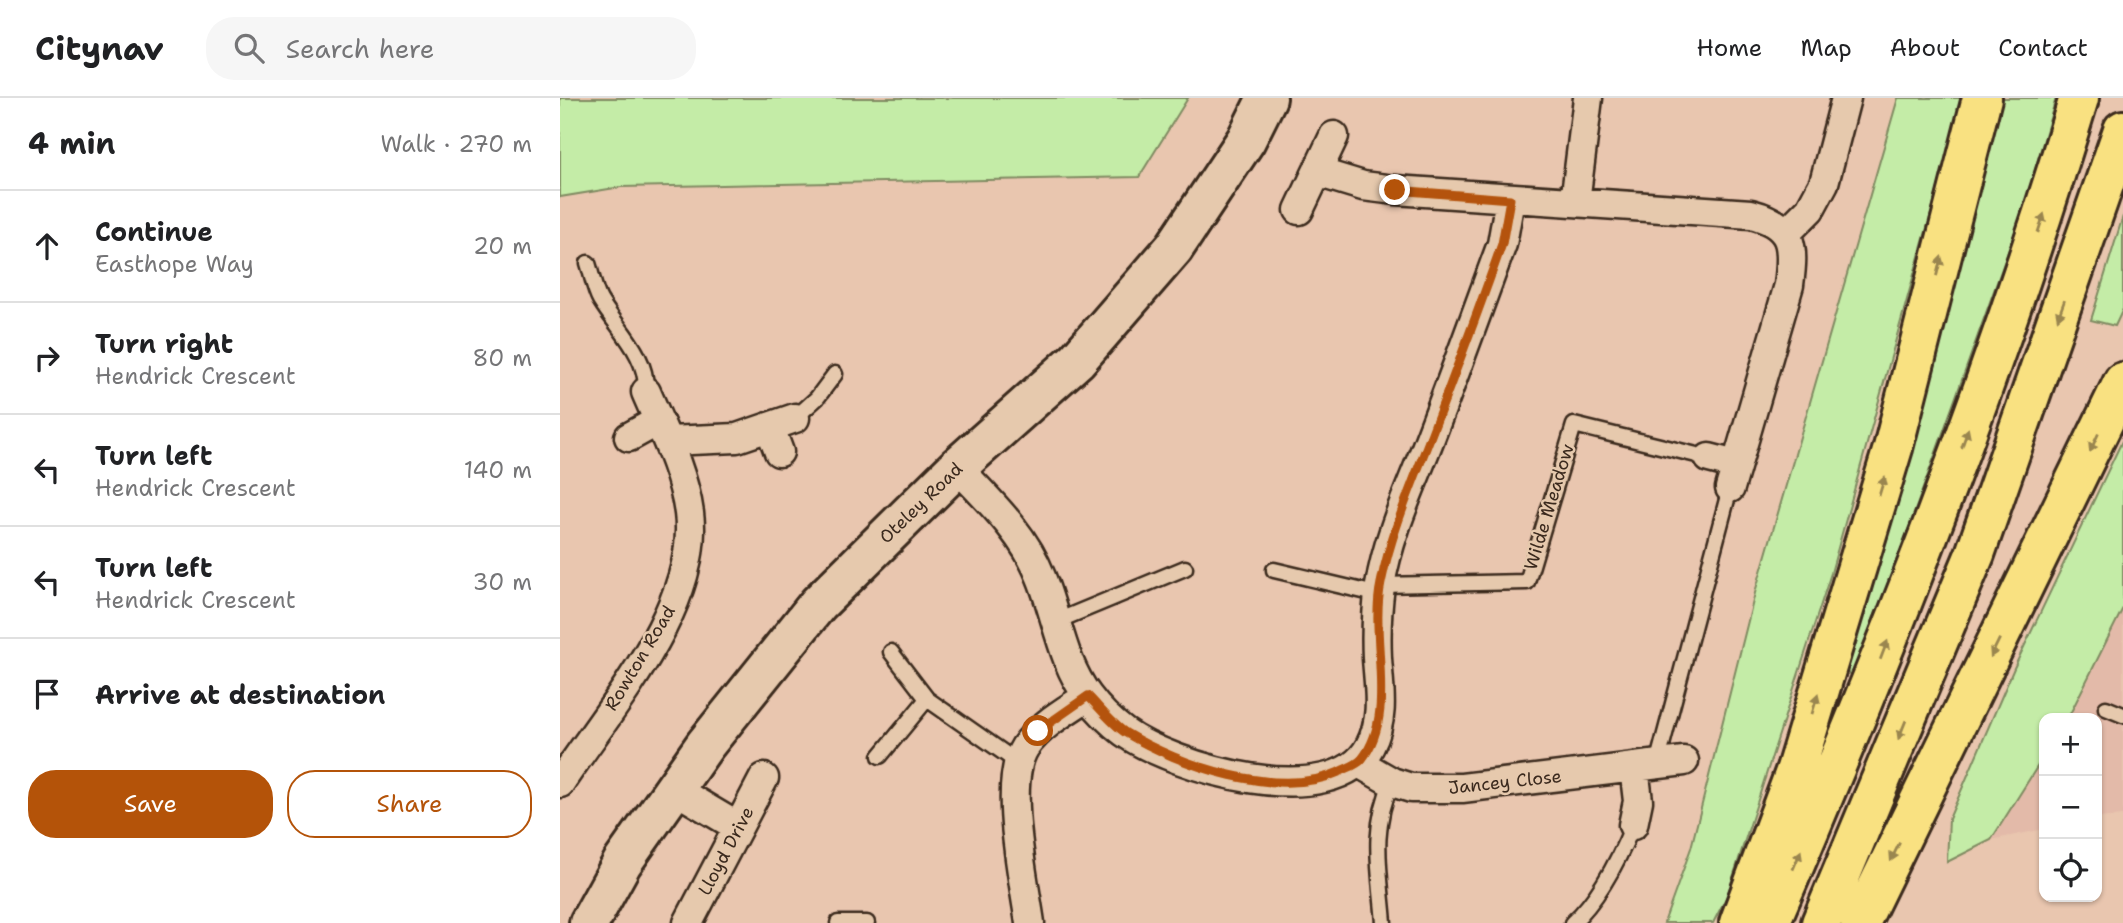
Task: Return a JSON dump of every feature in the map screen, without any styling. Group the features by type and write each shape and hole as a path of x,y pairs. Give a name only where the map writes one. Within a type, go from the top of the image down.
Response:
{"highway":[{"path":"1739,923 1796,769 1894,448 1982,98"},
{"path":"1770,923 1854,726 1947,490 2041,221 2079,98"},
{"path":"1821,923 1975,554 2123,130"},
{"path":"1860,923 2123,382"}],"main road":[{"name":"Oteley Road","path":"589,923 622,863 705,745 818,604 957,467 1077,360 1151,276 1190,225 1245,140 1267,98"}],"street":[{"path":"1575,202 1588,98"},
{"path":"1787,232 1810,209 1824,183 1846,98"},
{"path":"1299,210 1334,136"},
{"path":"1317,172 1363,186 1510,199 1751,214 1767,218 1787,232 1793,258 1789,285 1725,470"},
{"path":"957,467 1025,544 1041,575 1071,667 1088,696 1123,731 1169,756 1214,771 1264,780 1305,781 1334,774 1359,762 1370,746 1377,727 1382,696 1377,657 1380,590 1399,519 1502,244 1510,199"},
{"name":"Rowton Road","path":"560,783 636,672 676,598 690,553 689,514 682,481 646,392"},
{"path":"629,437 663,431 737,438 781,432"},
{"path":"1030,923 1015,797 1017,762 1038,731 1088,696"},
{"name":"Jancey Close","path":"1359,762 1392,782 1411,788 1462,788 1658,764"},
{"path":"1633,825 1638,802 1658,764"},
{"name":"Lloyd Drive","path":"688,923 764,778"},
{"path":"674,789 738,827"}],"lane":[{"name":"Rowton Road","path":"588,263 600,299 618,323 647,375 646,392"},
{"path":"781,432 817,398 835,374"},
{"name":"Wilde Meadow","path":"1380,590 1527,582 1574,425 1725,470"},
{"path":"1658,764 1690,641 1725,470"},
{"path":"1058,621 1185,568"},
{"path":"1274,570 1380,590"},
{"path":"891,652 927,699 1017,762"},
{"path":"880,756 927,699"},
{"path":"2106,708 2123,715"},
{"path":"1384,923 1376,834 1381,805 1392,782"},
{"path":"1572,923 1620,857 1633,825"},
{"path":"838,923 867,923"}],"shaded area":[{"path":"2123,608 2123,816 2102,818 2102,713 2070,713"},
{"path":"2039,764 2039,830 1991,840"}],"green space":[{"path":"560,98 1188,98 1139,177 621,187 560,197"},
{"path":"1898,98 1963,98 1831,573 1727,896 1713,923 1664,923 1691,848 1756,589"},
{"path":"2002,98 2056,98 2024,207 1856,675 1838,671"},
{"path":"2123,216 2123,309 2115,326 2091,320"},
{"path":"2123,439 2123,608 2070,713 2039,713 2039,764 1991,840 1947,862 1949,819 2014,668"}],"route":[{"path":"1038,731 1088,696 1123,731 1169,756 1214,771 1264,780 1305,781 1334,774 1359,762 1370,746 1377,727 1382,696 1377,657 1380,585 1399,519 1502,244 1510,199 1395,190"}]}
